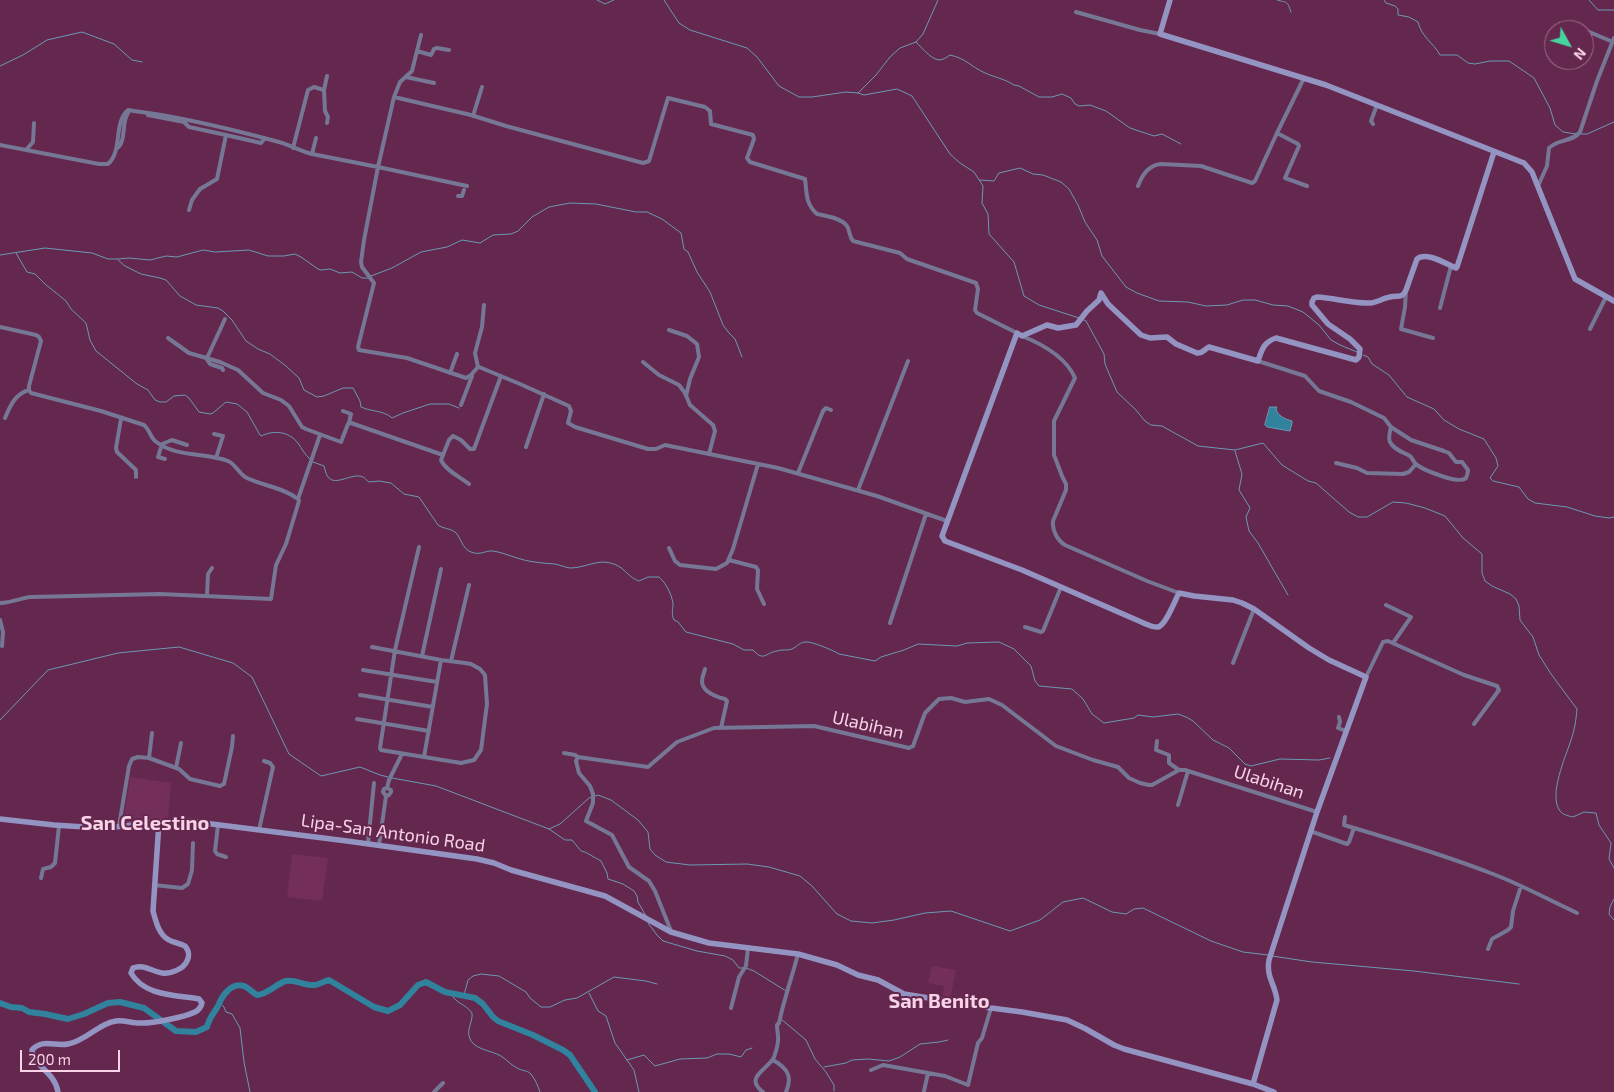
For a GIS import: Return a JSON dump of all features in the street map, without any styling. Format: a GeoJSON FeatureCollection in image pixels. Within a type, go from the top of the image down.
{"type":"FeatureCollection","features":[{"type":"Feature","properties":{"kind":"street"},"geometry":{"type":"LineString","coordinates":[[1160,34],[1170,0]]}},
{"type":"Feature","properties":{"kind":"street"},"geometry":{"type":"LineString","coordinates":[[1076,12],[1160,34],[1326,85],[1524,163],[1532,172],[1538,186],[1572,276],[1579,283],[1614,301]]}},
{"type":"Feature","properties":{"kind":"street"},"geometry":{"type":"LineString","coordinates":[[1538,186],[1547,166],[1549,148],[1555,143],[1577,137],[1580,132],[1613,40],[1594,34]]}},
{"type":"Feature","properties":{"kind":"street"},"geometry":{"type":"LineString","coordinates":[[421,35],[412,71],[400,82],[394,97],[378,166],[361,262],[362,267],[374,284],[358,347],[362,352],[407,358],[466,378],[478,367]]}},
{"type":"Feature","properties":{"kind":"street"},"geometry":{"type":"LineString","coordinates":[[417,51],[432,54],[434,49],[437,48],[450,50]]}},
{"type":"Feature","properties":{"kind":"street"},"geometry":{"type":"LineString","coordinates":[[327,76],[324,90],[325,111],[328,117],[327,123]]}},
{"type":"Feature","properties":{"kind":"street"},"geometry":{"type":"LineString","coordinates":[[406,77],[434,83]]}},
{"type":"Feature","properties":{"kind":"street"},"geometry":{"type":"LineString","coordinates":[[1138,186],[1141,178],[1155,164],[1201,166],[1252,183],[1256,181],[1304,78]]}},
{"type":"Feature","properties":{"kind":"street"},"geometry":{"type":"LineString","coordinates":[[293,148],[308,90],[314,87],[324,90]]}},
{"type":"Feature","properties":{"kind":"street"},"geometry":{"type":"LineString","coordinates":[[473,116],[482,88]]}},
{"type":"Feature","properties":{"kind":"street"},"geometry":{"type":"LineString","coordinates":[[394,97],[454,110],[506,126],[646,163],[649,162],[656,144],[668,98],[705,107],[710,111],[711,124],[753,135],[754,138],[747,158],[750,162],[805,179],[805,194],[814,211],[817,214],[840,220],[846,224],[850,238],[853,241],[900,253],[907,259],[976,283],[978,289],[975,310],[977,313],[1044,346],[1070,368],[1075,378],[1054,421],[1054,455],[1066,484],[1066,490],[1053,521],[1054,530],[1060,542],[1147,581],[1179,593],[1233,600],[1254,609],[1328,660],[1366,677]]}},
{"type":"Feature","properties":{"kind":"street"},"geometry":{"type":"LineString","coordinates":[[1373,124],[1377,105]]}},
{"type":"Feature","properties":{"kind":"street"},"geometry":{"type":"LineString","coordinates":[[0,145],[99,164],[108,164],[112,160],[116,149],[123,115],[128,110],[174,116],[282,142],[312,154],[378,166],[465,187],[462,196],[458,196]]}},
{"type":"Feature","properties":{"kind":"street"},"geometry":{"type":"LineString","coordinates":[[116,149],[120,146],[125,117],[129,112],[184,122],[189,127],[259,143],[264,138]]}},
{"type":"Feature","properties":{"kind":"street"},"geometry":{"type":"LineString","coordinates":[[26,150],[33,142],[34,123]]}},
{"type":"Feature","properties":{"kind":"street"},"geometry":{"type":"LineString","coordinates":[[1278,133],[1299,146],[1285,178],[1307,186]]}},
{"type":"Feature","properties":{"kind":"street"},"geometry":{"type":"LineString","coordinates":[[189,210],[192,200],[200,189],[217,179],[226,135]]}},
{"type":"Feature","properties":{"kind":"street"},"geometry":{"type":"LineString","coordinates":[[312,154],[316,138]]}},
{"type":"Feature","properties":{"kind":"street"},"geometry":{"type":"LineString","coordinates":[[1258,361],[1264,345],[1269,340],[1276,338],[1356,360],[1359,357],[1360,349],[1350,339],[1328,324],[1312,305],[1314,298],[1374,302],[1392,296],[1401,296],[1406,290],[1418,257],[1427,257],[1456,268],[1494,152]]}},
{"type":"Feature","properties":{"kind":"street"},"geometry":{"type":"LineString","coordinates":[[1440,308],[1451,266]]}},
{"type":"Feature","properties":{"kind":"street"},"geometry":{"type":"LineString","coordinates":[[1406,290],[1406,307],[1402,329],[1433,338]]}},
{"type":"Feature","properties":{"kind":"street"},"geometry":{"type":"LineString","coordinates":[[1019,334],[1047,325],[1058,328],[1076,325],[1099,300],[1101,293],[1108,304],[1144,336],[1150,338],[1167,337],[1176,344],[1200,354],[1209,346],[1305,376],[1319,391],[1351,402],[1384,418],[1391,427],[1411,440],[1449,453],[1456,462],[1462,462],[1468,470],[1466,477],[1458,480],[1442,476],[1416,464],[1411,457],[1400,452],[1390,442],[1391,427]]}},
{"type":"Feature","properties":{"kind":"street"},"geometry":{"type":"LineString","coordinates":[[1590,329],[1606,296]]}},
{"type":"Feature","properties":{"kind":"street"},"geometry":{"type":"LineString","coordinates":[[478,367],[475,353],[482,327],[484,305]]}},
{"type":"Feature","properties":{"kind":"street"},"geometry":{"type":"LineString","coordinates":[[206,358],[225,319]]}},
{"type":"Feature","properties":{"kind":"street"},"geometry":{"type":"LineString","coordinates":[[0,327],[36,335],[41,341],[29,390]]}},
{"type":"Feature","properties":{"kind":"street"},"geometry":{"type":"LineString","coordinates":[[669,330],[687,336],[697,344],[699,357],[690,379],[686,396]]}},
{"type":"Feature","properties":{"kind":"street"},"geometry":{"type":"LineString","coordinates":[[1019,334],[942,536],[946,540],[1022,570],[1155,627],[1160,626],[1164,622],[1179,593]]}},
{"type":"Feature","properties":{"kind":"street"},"geometry":{"type":"LineString","coordinates":[[168,338],[189,352],[238,370],[263,393],[285,402],[293,410],[302,427],[342,442],[351,414],[343,411]]}},
{"type":"Feature","properties":{"kind":"street"},"geometry":{"type":"LineString","coordinates":[[450,373],[457,354]]}},
{"type":"Feature","properties":{"kind":"street"},"geometry":{"type":"LineString","coordinates":[[206,358],[210,364],[223,370]]}},
{"type":"Feature","properties":{"kind":"street"},"geometry":{"type":"LineString","coordinates":[[858,490],[908,361]]}},
{"type":"Feature","properties":{"kind":"street"},"geometry":{"type":"LineString","coordinates":[[643,362],[659,375],[680,385],[690,405],[716,428],[709,454]]}},
{"type":"Feature","properties":{"kind":"street"},"geometry":{"type":"LineString","coordinates":[[478,367],[544,394],[571,408],[568,423],[575,427],[648,449],[656,450],[666,446],[798,473],[858,490],[947,521]]}},
{"type":"Feature","properties":{"kind":"street"},"geometry":{"type":"LineString","coordinates":[[461,405],[472,373]]}},
{"type":"Feature","properties":{"kind":"street"},"geometry":{"type":"LineString","coordinates":[[469,484],[441,462],[443,455],[452,436],[461,440],[470,449],[474,449],[501,376]]}},
{"type":"Feature","properties":{"kind":"street"},"geometry":{"type":"LineString","coordinates":[[5,418],[14,400],[20,394],[29,390]]}},
{"type":"Feature","properties":{"kind":"street"},"geometry":{"type":"LineString","coordinates":[[29,390],[35,395],[101,411],[144,425],[155,441],[186,454],[216,458],[230,463],[246,477],[298,499]]}},
{"type":"Feature","properties":{"kind":"street"},"geometry":{"type":"LineString","coordinates":[[526,447],[544,394]]}},
{"type":"Feature","properties":{"kind":"street"},"geometry":{"type":"LineString","coordinates":[[798,473],[823,411],[826,408],[831,410]]}},
{"type":"Feature","properties":{"kind":"street"},"geometry":{"type":"LineString","coordinates":[[121,419],[116,448],[136,470],[136,477]]}},
{"type":"Feature","properties":{"kind":"street"},"geometry":{"type":"LineString","coordinates":[[349,423],[394,436],[443,455]]}},
{"type":"Feature","properties":{"kind":"street"},"geometry":{"type":"LineString","coordinates":[[214,434],[223,436],[216,458]]}},
{"type":"Feature","properties":{"kind":"street"},"geometry":{"type":"LineString","coordinates":[[0,603],[31,597],[160,594],[207,595],[238,599],[271,600],[276,566],[286,544],[298,499],[320,435]]}},
{"type":"Feature","properties":{"kind":"street"},"geometry":{"type":"LineString","coordinates":[[162,444],[172,440],[187,445]]}},
{"type":"Feature","properties":{"kind":"street"},"geometry":{"type":"LineString","coordinates":[[162,444],[158,457],[165,459]]}},
{"type":"Feature","properties":{"kind":"street"},"geometry":{"type":"LineString","coordinates":[[1336,463],[1357,468],[1367,473],[1403,474],[1409,472],[1416,464]]}},
{"type":"Feature","properties":{"kind":"street"},"geometry":{"type":"LineString","coordinates":[[669,548],[675,561],[680,565],[716,569],[724,566],[729,560],[758,464]]}},
{"type":"Feature","properties":{"kind":"street"},"geometry":{"type":"LineString","coordinates":[[890,623],[926,514]]}},
{"type":"Feature","properties":{"kind":"street"},"geometry":{"type":"LineString","coordinates":[[372,647],[395,650],[441,660],[471,664],[480,669],[485,675],[487,704],[481,750],[474,760],[461,763],[381,750],[395,650],[419,548]]}},
{"type":"Feature","properties":{"kind":"street"},"geometry":{"type":"LineString","coordinates":[[729,560],[756,567],[758,570],[757,589],[764,604]]}},
{"type":"Feature","properties":{"kind":"street"},"geometry":{"type":"LineString","coordinates":[[207,595],[208,574],[212,568]]}},
{"type":"Feature","properties":{"kind":"street"},"geometry":{"type":"LineString","coordinates":[[422,656],[441,569]]}},
{"type":"Feature","properties":{"kind":"street"},"geometry":{"type":"LineString","coordinates":[[451,661],[469,586]]}},
{"type":"Feature","properties":{"kind":"street"},"geometry":{"type":"LineString","coordinates":[[1025,627],[1043,631],[1061,587]]}},
{"type":"Feature","properties":{"kind":"street"},"geometry":{"type":"LineString","coordinates":[[1386,605],[1411,617],[1394,643]]}},
{"type":"Feature","properties":{"kind":"street"},"geometry":{"type":"LineString","coordinates":[[1233,663],[1254,609]]}},
{"type":"Feature","properties":{"kind":"street"},"geometry":{"type":"LineString","coordinates":[[0,620],[3,632],[2,646]]}},
{"type":"Feature","properties":{"kind":"street"},"geometry":{"type":"LineString","coordinates":[[1254,1092],[1277,1000],[1268,974],[1269,960],[1310,831],[1366,677],[1383,642],[1394,643],[1464,675],[1497,686],[1499,690],[1474,724]]}},
{"type":"Feature","properties":{"kind":"street"},"geometry":{"type":"LineString","coordinates":[[424,757],[441,660]]}},
{"type":"Feature","properties":{"kind":"street"},"geometry":{"type":"LineString","coordinates":[[705,669],[702,680],[703,686],[714,696],[727,701],[721,728]]}},
{"type":"Feature","properties":{"kind":"street"},"geometry":{"type":"LineString","coordinates":[[363,670],[437,682]]}},
{"type":"Feature","properties":{"kind":"street"},"geometry":{"type":"LineString","coordinates":[[360,695],[433,707]]}},
{"type":"Feature","properties":{"kind":"street","name":"Ulabihan"},"geometry":{"type":"LineString","coordinates":[[564,753],[575,755],[578,758],[647,767],[677,742],[714,728],[814,726],[909,748],[913,746],[925,714],[939,699],[951,698],[965,702],[989,699],[1002,704],[1056,746],[1118,767],[1129,778],[1140,784],[1149,786],[1179,770],[1188,770],[1317,812]]}},
{"type":"Feature","properties":{"kind":"street"},"geometry":{"type":"LineString","coordinates":[[1338,728],[1339,718]]}},
{"type":"Feature","properties":{"kind":"street"},"geometry":{"type":"LineString","coordinates":[[357,719],[428,732]]}},
{"type":"Feature","properties":{"kind":"street"},"geometry":{"type":"LineString","coordinates":[[1331,725],[1346,731]]}},
{"type":"Feature","properties":{"kind":"street"},"geometry":{"type":"LineString","coordinates":[[149,758],[152,733]]}},
{"type":"Feature","properties":{"kind":"street"},"geometry":{"type":"LineString","coordinates":[[119,826],[130,762],[134,758],[149,758],[176,768],[190,779],[222,785],[233,736]]}},
{"type":"Feature","properties":{"kind":"street"},"geometry":{"type":"LineString","coordinates":[[1157,741],[1156,750],[1169,756],[1169,763],[1179,770]]}},
{"type":"Feature","properties":{"kind":"street"},"geometry":{"type":"LineString","coordinates":[[176,768],[181,743]]}},
{"type":"Feature","properties":{"kind":"street"},"geometry":{"type":"LineString","coordinates":[[379,845],[386,796],[389,796],[391,792],[388,788],[389,780],[402,754]]}},
{"type":"Feature","properties":{"kind":"street"},"geometry":{"type":"LineString","coordinates":[[578,758],[576,761],[579,773],[594,794],[593,803],[586,821],[612,834],[628,867],[648,881],[655,891],[671,932]]}},
{"type":"Feature","properties":{"kind":"street"},"geometry":{"type":"LineString","coordinates":[[259,830],[273,767],[264,761]]}},
{"type":"Feature","properties":{"kind":"street"},"geometry":{"type":"LineString","coordinates":[[1178,805],[1188,770]]}},
{"type":"Feature","properties":{"kind":"street"},"geometry":{"type":"LineString","coordinates":[[368,843],[374,783]]}},
{"type":"Feature","properties":{"kind":"street"},"geometry":{"type":"LineString","coordinates":[[1345,817],[1344,825],[1450,858],[1521,886],[1577,913]]}},
{"type":"Feature","properties":{"kind":"street","name":"Lipa-San Antonio Road"},"geometry":{"type":"LineString","coordinates":[[0,819],[59,826],[119,826],[185,821],[368,843],[477,859],[605,896],[671,932],[709,942],[798,954],[837,965],[858,975],[878,980],[904,994],[1067,1020],[1124,1050],[1255,1085],[1274,1092]]}},
{"type":"Feature","properties":{"kind":"street"},"geometry":{"type":"LineString","coordinates":[[58,1092],[57,1084],[53,1078],[33,1057],[34,1047],[44,1043],[62,1045],[76,1042],[116,1021],[147,1023],[196,1012],[201,1007],[202,1003],[199,999],[154,991],[144,986],[131,973],[133,968],[142,967],[156,973],[167,974],[182,968],[189,958],[188,948],[167,940],[160,932],[153,912],[159,845],[159,822]]}},
{"type":"Feature","properties":{"kind":"street"},"geometry":{"type":"LineString","coordinates":[[218,825],[215,851],[217,854],[226,857]]}},
{"type":"Feature","properties":{"kind":"street"},"geometry":{"type":"LineString","coordinates":[[41,878],[43,869],[51,867],[55,863],[59,826]]}},
{"type":"Feature","properties":{"kind":"street"},"geometry":{"type":"LineString","coordinates":[[1310,831],[1347,844],[1354,828]]}},
{"type":"Feature","properties":{"kind":"street"},"geometry":{"type":"LineString","coordinates":[[154,885],[182,888],[188,884],[192,870],[193,843]]}},
{"type":"Feature","properties":{"kind":"street"},"geometry":{"type":"LineString","coordinates":[[1488,949],[1492,938],[1511,927],[1513,911],[1521,886]]}},
{"type":"Feature","properties":{"kind":"street"},"geometry":{"type":"LineString","coordinates":[[731,1008],[739,977],[746,966],[748,948]]}},
{"type":"Feature","properties":{"kind":"street"},"geometry":{"type":"LineString","coordinates":[[763,1092],[757,1088],[757,1077],[761,1070],[773,1060],[779,1038],[776,1025],[779,1023],[798,954]]}},
{"type":"Feature","properties":{"kind":"street"},"geometry":{"type":"LineString","coordinates":[[871,1070],[883,1065],[945,1076],[968,1084],[978,1043],[982,1038],[991,1008]]}},
{"type":"Feature","properties":{"kind":"street"},"geometry":{"type":"LineString","coordinates":[[773,1060],[783,1065],[788,1073],[790,1084],[786,1092]]}},
{"type":"Feature","properties":{"kind":"street"},"geometry":{"type":"LineString","coordinates":[[924,1091],[928,1073]]}},
{"type":"Feature","properties":{"kind":"street"},"geometry":{"type":"LineString","coordinates":[[434,1092],[443,1083]]}},
{"type":"Feature","properties":{"kind":"shaded area"},"geometry":{"type":"Polygon","coordinates":[[[130,777],[171,783],[168,820],[123,824],[130,777]]]}},
{"type":"Feature","properties":{"kind":"shaded area"},"geometry":{"type":"Polygon","coordinates":[[[292,854],[328,858],[322,901],[287,897],[292,854]]]}},
{"type":"Feature","properties":{"kind":"shaded area"},"geometry":{"type":"Polygon","coordinates":[[[932,966],[956,970],[950,1001],[942,999],[944,986],[928,983],[932,966]]]}},
{"type":"Feature","properties":{"kind":"water"},"geometry":{"type":"Polygon","coordinates":[[[1270,407],[1277,407],[1276,409],[1280,415],[1292,421],[1290,431],[1265,425],[1270,407]]]}},
{"type":"Feature","properties":{"kind":"waterway"},"geometry":{"type":"LineString","coordinates":[[597,0],[605,4],[614,0]]}},
{"type":"Feature","properties":{"kind":"waterway"},"geometry":{"type":"LineString","coordinates":[[664,0],[679,23],[690,30],[747,48],[757,57],[779,86],[799,97],[846,92],[864,95],[897,89],[912,96],[950,154],[974,172],[983,186],[982,203],[988,214],[989,234],[1014,262],[1024,296],[1039,305],[1079,318]]}},
{"type":"Feature","properties":{"kind":"waterway"},"geometry":{"type":"LineString","coordinates":[[858,93],[890,57],[900,48],[916,42],[923,34],[938,0]]}},
{"type":"Feature","properties":{"kind":"waterway"},"geometry":{"type":"LineString","coordinates":[[1277,0],[1289,5],[1291,12]]}},
{"type":"Feature","properties":{"kind":"waterway"},"geometry":{"type":"LineString","coordinates":[[1384,0],[1398,9],[1398,15],[1409,17],[1418,22],[1422,32],[1440,55],[1457,55],[1468,63],[1475,64],[1490,61],[1509,61],[1534,78],[1550,108],[1555,125],[1563,132],[1576,134]]}},
{"type":"Feature","properties":{"kind":"waterway"},"geometry":{"type":"LineString","coordinates":[[1589,0],[1598,10],[1614,10]]}},
{"type":"Feature","properties":{"kind":"waterway"},"geometry":{"type":"LineString","coordinates":[[0,66],[23,55],[47,40],[82,32],[114,44],[132,60],[142,62]]}},
{"type":"Feature","properties":{"kind":"waterway"},"geometry":{"type":"LineString","coordinates":[[916,42],[933,58],[942,60],[950,55],[956,57],[985,73],[1019,86],[1039,97],[1052,97],[1062,94],[1071,98],[1079,106],[1090,105],[1106,111],[1130,128],[1154,136],[1162,134],[1181,144]]}},
{"type":"Feature","properties":{"kind":"waterway"},"geometry":{"type":"LineString","coordinates":[[1580,134],[1587,134],[1614,122]]}},
{"type":"Feature","properties":{"kind":"waterway"},"geometry":{"type":"LineString","coordinates":[[980,180],[994,181],[999,173],[1020,168],[1061,182],[1069,189],[1078,205],[1085,222],[1097,240],[1102,256],[1126,287],[1137,293],[1159,301],[1188,302],[1206,306],[1227,305],[1243,300],[1255,300],[1273,305],[1288,306],[1303,312],[1319,325],[1331,340],[1357,352]]}},
{"type":"Feature","properties":{"kind":"waterway"},"geometry":{"type":"LineString","coordinates":[[371,276],[392,268],[421,252],[447,247],[462,240],[480,243],[493,235],[511,234],[518,231],[532,217],[549,207],[570,203],[596,204],[636,212],[647,212],[662,219],[681,233],[684,249],[688,252],[697,272],[710,292],[723,325],[735,339],[742,357]]}},
{"type":"Feature","properties":{"kind":"waterway"},"geometry":{"type":"LineString","coordinates":[[0,255],[45,248],[92,253],[108,259],[150,260],[166,256],[177,257],[203,250],[215,252],[249,250],[268,256],[295,254],[321,270],[330,269],[340,273],[352,272],[362,278],[368,278]]}},
{"type":"Feature","properties":{"kind":"waterway"},"geometry":{"type":"LineString","coordinates":[[16,253],[27,272],[35,274],[66,301],[71,309],[86,323],[90,340],[96,351],[137,384],[148,390],[155,400],[166,402],[174,396],[185,395],[199,412],[210,414],[226,402],[237,404],[247,412],[261,436],[276,432],[290,436],[310,459]]}},
{"type":"Feature","properties":{"kind":"waterway"},"geometry":{"type":"LineString","coordinates":[[118,260],[141,274],[166,280],[180,296],[196,305],[218,308],[223,311],[232,320],[246,341],[270,354],[286,366],[299,378],[304,390],[317,397],[343,388],[353,388],[361,407],[392,418],[430,404],[449,404],[459,408]]}},
{"type":"Feature","properties":{"kind":"waterway"},"geometry":{"type":"LineString","coordinates":[[1082,319],[1086,321],[1104,354],[1105,364],[1117,392],[1151,425],[1162,426],[1198,446],[1235,450],[1263,443],[1282,465],[1308,481],[1316,483],[1349,512],[1358,517],[1367,517],[1393,502],[1425,508],[1445,516],[1463,538],[1482,554],[1482,573],[1485,581],[1516,599],[1519,606],[1520,620],[1533,637],[1539,655],[1577,709],[1573,732],[1559,776],[1556,795],[1557,804],[1561,812],[1573,817],[1584,812],[1596,813],[1599,825],[1611,843],[1609,859],[1614,868]]}},
{"type":"Feature","properties":{"kind":"waterway"},"geometry":{"type":"LineString","coordinates":[[1363,355],[1368,357],[1372,364],[1389,375],[1407,397],[1434,409],[1444,420],[1459,429],[1484,439],[1496,458],[1498,466],[1490,478],[1493,481],[1519,487],[1528,499],[1535,503],[1567,507],[1595,516],[1614,517]]}},
{"type":"Feature","properties":{"kind":"waterway"},"geometry":{"type":"LineString","coordinates":[[1235,451],[1242,474],[1239,490],[1250,508],[1246,517],[1249,531],[1288,595]]}},
{"type":"Feature","properties":{"kind":"waterway"},"geometry":{"type":"LineString","coordinates":[[313,462],[324,466],[327,476],[331,480],[335,481],[359,476],[369,482],[391,483],[404,494],[419,497],[438,525],[455,532],[471,552],[493,551],[524,560],[570,568],[608,562],[618,566],[632,578],[639,581],[648,577],[659,577],[666,585],[671,596],[674,620],[686,632],[733,644],[744,650],[753,650],[760,656],[765,656],[779,650],[790,650],[802,643],[809,642],[839,654],[875,661],[881,657],[918,644],[957,646],[967,643],[999,642],[1014,649],[1031,666],[1035,681],[1039,686],[1072,689],[1083,699],[1092,714],[1104,723],[1134,718],[1138,715],[1153,717],[1178,714],[1193,721],[1213,740],[1229,748],[1245,764],[1251,766],[1280,759],[1319,760],[1330,758]]}},
{"type":"Feature","properties":{"kind":"waterway"},"geometry":{"type":"LineString","coordinates":[[0,720],[48,670],[118,653],[179,647],[233,663],[252,677],[289,754],[321,776],[360,767],[388,777]]}},
{"type":"Feature","properties":{"kind":"waterway"},"geometry":{"type":"LineString","coordinates":[[392,778],[436,786],[549,829],[565,840],[572,840],[581,851],[601,861],[608,879],[623,884],[634,891],[646,916]]}},
{"type":"Feature","properties":{"kind":"waterway"},"geometry":{"type":"LineString","coordinates":[[549,829],[560,824],[589,798],[598,795],[611,800],[638,820],[648,832],[650,849],[655,855],[666,862],[690,865],[747,864],[769,867],[800,876],[812,886],[837,914],[851,921],[872,923],[925,913],[951,911],[1010,931],[1040,920],[1063,902],[1083,898],[1112,912],[1126,914],[1134,909],[1143,908],[1211,941],[1243,952],[1268,955]]}},
{"type":"Feature","properties":{"kind":"waterway"},"geometry":{"type":"LineString","coordinates":[[1614,899],[1609,914],[1614,920]]}},
{"type":"Feature","properties":{"kind":"waterway"},"geometry":{"type":"LineString","coordinates":[[648,923],[663,941],[697,951],[725,956],[733,960],[739,968],[743,968]]}},
{"type":"Feature","properties":{"kind":"waterway"},"geometry":{"type":"LineString","coordinates":[[1272,956],[1519,984]]}},
{"type":"Feature","properties":{"kind":"waterway"},"geometry":{"type":"LineString","coordinates":[[746,968],[786,991]]}},
{"type":"Feature","properties":{"kind":"waterway"},"geometry":{"type":"LineString","coordinates":[[464,995],[468,980],[473,976],[481,974],[499,976],[526,992],[541,1007],[550,1007],[565,1000],[577,998],[614,977],[657,984]]}},
{"type":"Feature","properties":{"kind":"waterway"},"geometry":{"type":"LineString","coordinates":[[0,1003],[22,1008],[29,1012],[68,1019],[108,1003],[120,1002],[144,1008],[176,1031],[196,1032],[207,1027],[210,1018],[225,994],[231,988],[239,985],[248,988],[257,995],[265,993],[286,981],[314,985],[329,980],[374,1007],[388,1011],[400,1005],[418,985],[426,982],[445,992],[475,998],[498,1021],[563,1050],[570,1055],[595,1092]]}},
{"type":"Feature","properties":{"kind":"waterway"},"geometry":{"type":"LineString","coordinates":[[451,993],[455,999],[472,1013],[469,1028],[471,1041],[478,1047],[501,1056],[515,1067],[531,1074],[540,1092]]}},
{"type":"Feature","properties":{"kind":"waterway"},"geometry":{"type":"LineString","coordinates":[[589,993],[598,1011],[606,1016],[615,1043],[634,1070],[639,1092]]}},
{"type":"Feature","properties":{"kind":"waterway"},"geometry":{"type":"LineString","coordinates":[[219,1002],[226,1012],[232,1014],[240,1028],[250,1092]]}},
{"type":"Feature","properties":{"kind":"waterway"},"geometry":{"type":"LineString","coordinates":[[781,1019],[806,1040],[815,1059],[834,1085],[834,1091]]}},
{"type":"Feature","properties":{"kind":"waterway"},"geometry":{"type":"LineString","coordinates":[[824,1067],[852,1060],[889,1061],[900,1057],[920,1044],[948,1040]]}},
{"type":"Feature","properties":{"kind":"waterway"},"geometry":{"type":"LineString","coordinates":[[627,1060],[644,1055],[655,1066],[680,1059],[707,1058],[717,1054],[741,1057],[746,1050],[752,1048]]}},
{"type":"Feature","properties":{"kind":"district","name":"San Celestino"},"geometry":{"type":"Point","coordinates":[145,823]}},
{"type":"Feature","properties":{"kind":"district","name":"San Benito"},"geometry":{"type":"Point","coordinates":[939,1001]}}]}
